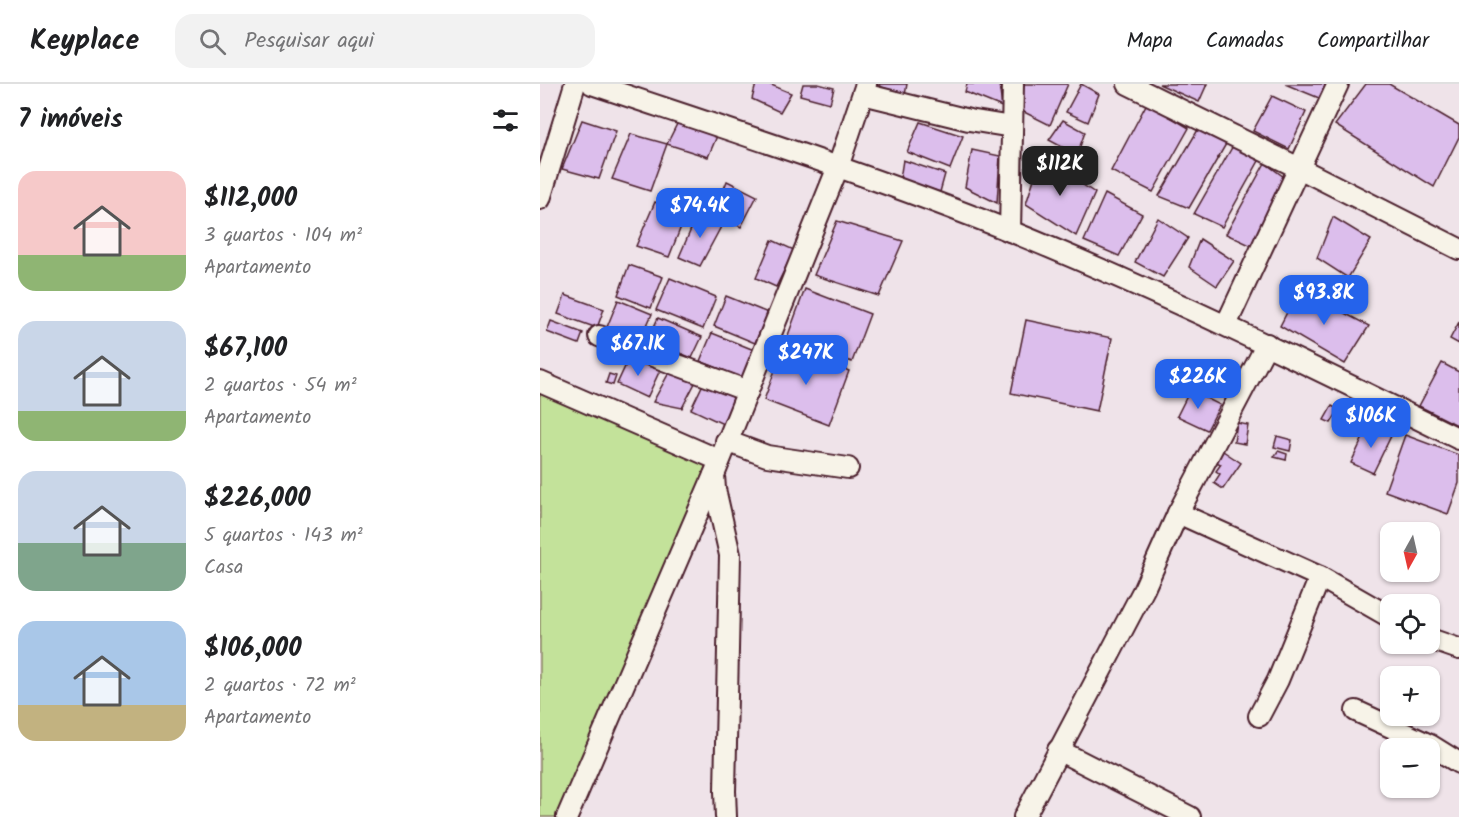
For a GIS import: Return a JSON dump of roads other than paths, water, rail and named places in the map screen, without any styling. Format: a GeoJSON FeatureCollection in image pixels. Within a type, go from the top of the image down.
{"type":"FeatureCollection","features":[{"type":"Feature","properties":{"kind":"street"},"geometry":{"type":"LineString","coordinates":[[540,200],[575,84]]}},
{"type":"Feature","properties":{"kind":"street"},"geometry":{"type":"LineString","coordinates":[[592,84],[838,167],[1010,231],[1267,344],[1459,440]]}},
{"type":"Feature","properties":{"kind":"street"},"geometry":{"type":"LineString","coordinates":[[1010,231],[1013,84]]}},
{"type":"Feature","properties":{"kind":"street"},"geometry":{"type":"LineString","coordinates":[[1128,84],[1459,249]]}},
{"type":"Feature","properties":{"kind":"street"},"geometry":{"type":"LineString","coordinates":[[1226,325],[1338,84]]}},
{"type":"Feature","properties":{"kind":"street"},"geometry":{"type":"LineString","coordinates":[[567,817],[748,391],[838,167],[864,89],[969,120],[1012,127]]}},
{"type":"Feature","properties":{"kind":"street"},"geometry":{"type":"LineString","coordinates":[[598,336],[748,391]]}},
{"type":"Feature","properties":{"kind":"street"},"geometry":{"type":"LineString","coordinates":[[1024,817],[1144,589],[1178,513],[1267,344]]}},
{"type":"Feature","properties":{"kind":"street"},"geometry":{"type":"LineString","coordinates":[[540,382],[720,458],[767,456],[848,468]]}},
{"type":"Feature","properties":{"kind":"street"},"geometry":{"type":"LineString","coordinates":[[720,458],[715,489],[730,555],[724,791],[726,817]]}},
{"type":"Feature","properties":{"kind":"street"},"geometry":{"type":"LineString","coordinates":[[1178,513],[1320,577],[1380,611]]}},
{"type":"Feature","properties":{"kind":"street"},"geometry":{"type":"LineString","coordinates":[[1259,716],[1278,680],[1320,577]]}},
{"type":"Feature","properties":{"kind":"street"},"geometry":{"type":"LineString","coordinates":[[1440,642],[1459,649]]}},
{"type":"Feature","properties":{"kind":"street"},"geometry":{"type":"LineString","coordinates":[[1356,711],[1431,745],[1459,763]]}},
{"type":"Feature","properties":{"kind":"street"},"geometry":{"type":"LineString","coordinates":[[1058,750],[1190,817]]}}]}
